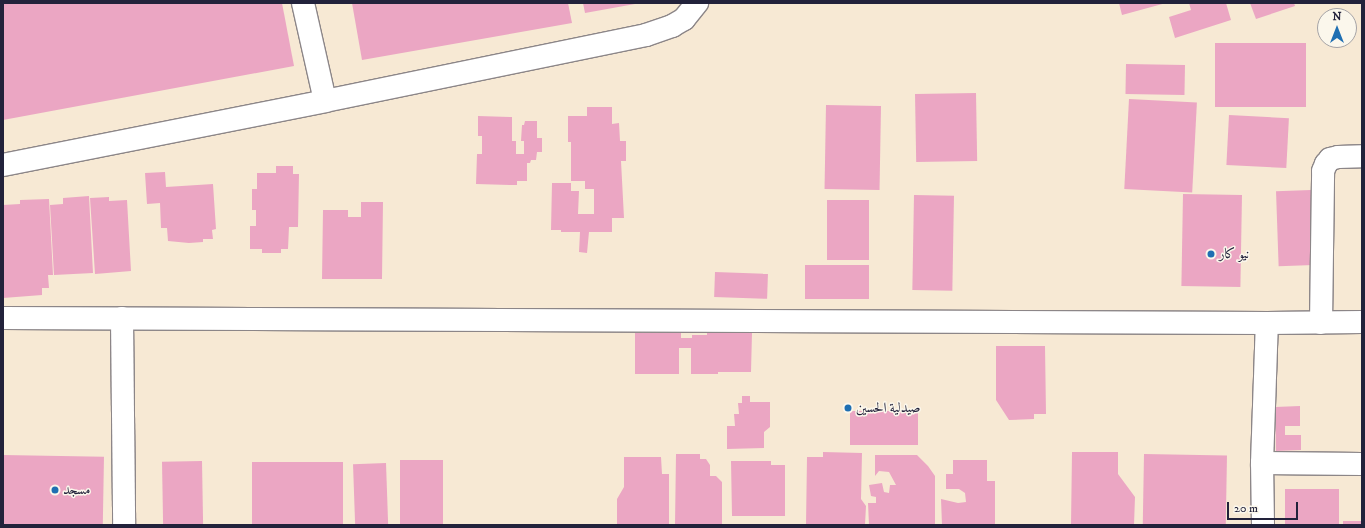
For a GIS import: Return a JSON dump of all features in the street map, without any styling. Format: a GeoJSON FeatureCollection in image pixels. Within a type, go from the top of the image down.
{"type":"FeatureCollection","features":[{"type":"Feature","properties":{"kind":"street"},"geometry":{"type":"LineString","coordinates":[[303,3],[325,101]]}},
{"type":"Feature","properties":{"kind":"street"},"geometry":{"type":"LineString","coordinates":[[3,165],[646,35],[672,26],[684,19],[697,3]]}},
{"type":"Feature","properties":{"kind":"street"},"geometry":{"type":"LineString","coordinates":[[1321,323],[1323,171],[1330,159],[1338,157],[1362,156]]}},
{"type":"Feature","properties":{"kind":"street"},"geometry":{"type":"LineString","coordinates":[[3,318],[1267,324],[1362,322]]}},
{"type":"Feature","properties":{"kind":"street"},"geometry":{"type":"LineString","coordinates":[[122,318],[124,525]]}},
{"type":"Feature","properties":{"kind":"street"},"geometry":{"type":"LineString","coordinates":[[1263,525],[1262,463],[1267,324]]}},
{"type":"Feature","properties":{"kind":"street"},"geometry":{"type":"LineString","coordinates":[[1262,463],[1362,464]]}},
{"type":"Feature","properties":{"kind":"building"},"geometry":{"type":"Polygon","coordinates":[[[3,3],[282,3],[294,66],[3,120],[3,3]]]}},
{"type":"Feature","properties":{"kind":"building"},"geometry":{"type":"Polygon","coordinates":[[[352,3],[568,3],[572,23],[362,60],[352,3]]]}},
{"type":"Feature","properties":{"kind":"building"},"geometry":{"type":"Polygon","coordinates":[[[583,3],[635,3],[635,4],[585,13],[583,3]]]}},
{"type":"Feature","properties":{"kind":"building"},"geometry":{"type":"Polygon","coordinates":[[[1119,3],[1166,3],[1122,15],[1119,3]]]}},
{"type":"Feature","properties":{"kind":"building"},"geometry":{"type":"Polygon","coordinates":[[[1189,3],[1226,3],[1231,20],[1175,38],[1169,17],[1191,10],[1189,3]]]}},
{"type":"Feature","properties":{"kind":"building"},"geometry":{"type":"Polygon","coordinates":[[[1250,3],[1294,3],[1295,6],[1256,19],[1250,3]]]}},
{"type":"Feature","properties":{"kind":"building"},"geometry":{"type":"Polygon","coordinates":[[[1215,43],[1306,43],[1306,107],[1215,107],[1215,43]]]}},
{"type":"Feature","properties":{"kind":"building"},"geometry":{"type":"Polygon","coordinates":[[[1126,64],[1185,65],[1184,95],[1125,94],[1126,64]]]}},
{"type":"Feature","properties":{"kind":"building"},"geometry":{"type":"Polygon","coordinates":[[[976,93],[977,161],[916,162],[915,94],[976,93]]]}},
{"type":"Feature","properties":{"kind":"building"},"geometry":{"type":"Polygon","coordinates":[[[1129,99],[1197,103],[1192,192],[1124,189],[1129,99]]]}},
{"type":"Feature","properties":{"kind":"building"},"geometry":{"type":"Polygon","coordinates":[[[826,105],[881,106],[880,190],[825,189],[826,105]]]}},
{"type":"Feature","properties":{"kind":"building"},"geometry":{"type":"Polygon","coordinates":[[[587,107],[612,107],[612,124],[619,123],[620,141],[626,141],[626,161],[621,161],[624,218],[612,218],[612,232],[589,232],[587,253],[579,252],[580,232],[561,232],[561,230],[551,230],[552,183],[571,183],[571,191],[579,191],[578,214],[594,214],[594,189],[585,189],[585,181],[571,181],[571,142],[568,142],[568,116],[587,116],[587,107]]]}},
{"type":"Feature","properties":{"kind":"building"},"geometry":{"type":"Polygon","coordinates":[[[1229,115],[1289,118],[1286,168],[1226,165],[1229,115]]]}},
{"type":"Feature","properties":{"kind":"building"},"geometry":{"type":"Polygon","coordinates":[[[478,116],[512,117],[512,141],[516,141],[516,154],[524,154],[524,141],[521,141],[522,125],[524,125],[525,121],[537,121],[537,138],[542,138],[542,152],[537,152],[536,160],[531,160],[530,163],[527,163],[527,181],[517,181],[517,185],[476,184],[477,154],[482,154],[482,136],[478,136],[478,116]]]}},
{"type":"Feature","properties":{"kind":"building"},"geometry":{"type":"Polygon","coordinates":[[[276,166],[293,166],[293,174],[299,174],[298,227],[289,227],[288,249],[281,249],[281,253],[262,253],[262,249],[250,249],[250,226],[256,226],[256,210],[252,210],[252,189],[257,189],[257,173],[276,173],[276,166]]]}},
{"type":"Feature","properties":{"kind":"building"},"geometry":{"type":"Polygon","coordinates":[[[165,172],[166,187],[213,184],[216,229],[212,230],[213,239],[203,239],[203,242],[189,243],[168,241],[167,228],[161,228],[160,203],[147,204],[145,173],[165,172]]]}},
{"type":"Feature","properties":{"kind":"building"},"geometry":{"type":"Polygon","coordinates":[[[1311,190],[1314,265],[1279,266],[1276,191],[1311,190]]]}},
{"type":"Feature","properties":{"kind":"building"},"geometry":{"type":"Polygon","coordinates":[[[1183,194],[1242,195],[1240,287],[1181,286],[1183,194]]]}},
{"type":"Feature","properties":{"kind":"building"},"geometry":{"type":"Polygon","coordinates":[[[914,195],[954,196],[952,291],[912,290],[914,195]]]}},
{"type":"Feature","properties":{"kind":"building"},"geometry":{"type":"Polygon","coordinates":[[[89,196],[93,273],[54,275],[50,205],[63,204],[63,198],[89,196]]]}},
{"type":"Feature","properties":{"kind":"building"},"geometry":{"type":"Polygon","coordinates":[[[109,197],[109,201],[127,200],[131,271],[95,274],[90,198],[109,197]]]}},
{"type":"Feature","properties":{"kind":"building"},"geometry":{"type":"Polygon","coordinates":[[[49,199],[53,275],[48,275],[49,288],[42,288],[42,295],[3,298],[3,205],[20,204],[20,200],[49,199]]]}},
{"type":"Feature","properties":{"kind":"building"},"geometry":{"type":"Polygon","coordinates":[[[827,200],[869,200],[869,260],[827,260],[827,200]]]}},
{"type":"Feature","properties":{"kind":"building"},"geometry":{"type":"Polygon","coordinates":[[[361,202],[383,202],[382,279],[322,279],[323,210],[348,210],[348,217],[361,217],[361,202]]]}},
{"type":"Feature","properties":{"kind":"building"},"geometry":{"type":"Polygon","coordinates":[[[805,265],[869,265],[869,299],[805,299],[805,265]]]}},
{"type":"Feature","properties":{"kind":"building"},"geometry":{"type":"Polygon","coordinates":[[[715,272],[768,274],[767,299],[714,297],[715,272]]]}},
{"type":"Feature","properties":{"kind":"building"},"geometry":{"type":"Polygon","coordinates":[[[635,333],[681,333],[681,338],[692,338],[692,335],[707,335],[707,333],[752,333],[751,372],[691,374],[691,348],[679,348],[679,374],[635,374],[635,333]]]}},
{"type":"Feature","properties":{"kind":"building"},"geometry":{"type":"Polygon","coordinates":[[[996,346],[1045,346],[1046,414],[1034,414],[1034,419],[1009,420],[996,400],[996,346]]]}},
{"type":"Feature","properties":{"kind":"building"},"geometry":{"type":"Polygon","coordinates":[[[742,396],[750,396],[750,402],[770,402],[770,427],[764,432],[764,448],[727,449],[727,426],[735,426],[734,414],[739,414],[738,403],[742,403],[742,396]]]}},
{"type":"Feature","properties":{"kind":"building"},"geometry":{"type":"Polygon","coordinates":[[[1300,406],[1300,426],[1285,426],[1285,435],[1301,435],[1301,450],[1276,451],[1275,407],[1300,406]]]}},
{"type":"Feature","properties":{"kind":"building"},"geometry":{"type":"Polygon","coordinates":[[[850,411],[918,411],[918,445],[850,445],[850,411]]]}},
{"type":"Feature","properties":{"kind":"building"},"geometry":{"type":"Polygon","coordinates":[[[823,452],[862,453],[861,499],[866,506],[865,525],[806,525],[807,457],[823,457],[823,452]]]}},
{"type":"Feature","properties":{"kind":"building"},"geometry":{"type":"Polygon","coordinates":[[[1072,452],[1118,452],[1118,474],[1135,497],[1134,525],[1071,525],[1072,452]]]}},
{"type":"Feature","properties":{"kind":"building"},"geometry":{"type":"Polygon","coordinates":[[[676,454],[700,454],[700,459],[706,459],[710,465],[710,476],[716,476],[722,482],[722,525],[675,525],[676,454]]]}},
{"type":"Feature","properties":{"kind":"building"},"geometry":{"type":"Polygon","coordinates":[[[1144,454],[1227,455],[1226,525],[1143,525],[1144,454]]]}},
{"type":"Feature","properties":{"kind":"building","name":"مسجد"},"geometry":{"type":"Polygon","coordinates":[[[3,455],[104,457],[103,525],[3,525],[3,455]]]}},
{"type":"Feature","properties":{"kind":"building"},"geometry":{"type":"Polygon","coordinates":[[[875,455],[917,455],[928,466],[935,476],[935,525],[869,525],[868,503],[876,503],[876,497],[871,496],[869,485],[882,483],[884,492],[889,493],[890,485],[896,485],[889,472],[879,471],[875,476],[875,455]]]}},
{"type":"Feature","properties":{"kind":"building"},"geometry":{"type":"Polygon","coordinates":[[[624,457],[661,457],[662,474],[669,474],[669,525],[617,525],[617,499],[624,487],[624,457]]]}},
{"type":"Feature","properties":{"kind":"building"},"geometry":{"type":"Polygon","coordinates":[[[400,460],[443,460],[443,525],[400,525],[400,460]]]}},
{"type":"Feature","properties":{"kind":"building"},"geometry":{"type":"Polygon","coordinates":[[[953,460],[987,460],[987,481],[995,481],[995,525],[942,525],[941,499],[958,503],[966,502],[965,493],[959,489],[946,489],[946,474],[953,474],[953,460]]]}},
{"type":"Feature","properties":{"kind":"building"},"geometry":{"type":"Polygon","coordinates":[[[202,461],[203,525],[163,525],[162,462],[202,461]]]}},
{"type":"Feature","properties":{"kind":"building"},"geometry":{"type":"Polygon","coordinates":[[[731,461],[771,461],[771,465],[785,465],[785,516],[732,516],[731,461]]]}},
{"type":"Feature","properties":{"kind":"building"},"geometry":{"type":"Polygon","coordinates":[[[252,462],[343,462],[343,525],[252,525],[252,462]]]}},
{"type":"Feature","properties":{"kind":"building"},"geometry":{"type":"Polygon","coordinates":[[[386,463],[388,525],[355,525],[353,464],[386,463]]]}},
{"type":"Feature","properties":{"kind":"building"},"geometry":{"type":"Polygon","coordinates":[[[1285,489],[1339,489],[1339,525],[1285,525],[1285,489]]]}},
{"type":"Feature","properties":{"kind":"building"},"geometry":{"type":"Polygon","coordinates":[[[1343,521],[1362,521],[1362,525],[1343,525],[1343,521]]]}},
{"type":"Feature","properties":{"kind":"place","name":"نيو كار"},"geometry":{"type":"Point","coordinates":[1211,254]}},
{"type":"Feature","properties":{"kind":"place","name":"صيدلية الحسين"},"geometry":{"type":"Point","coordinates":[848,408]}},
{"type":"Feature","properties":{"kind":"place","name":"مسجد"},"geometry":{"type":"Point","coordinates":[55,490]}}]}
